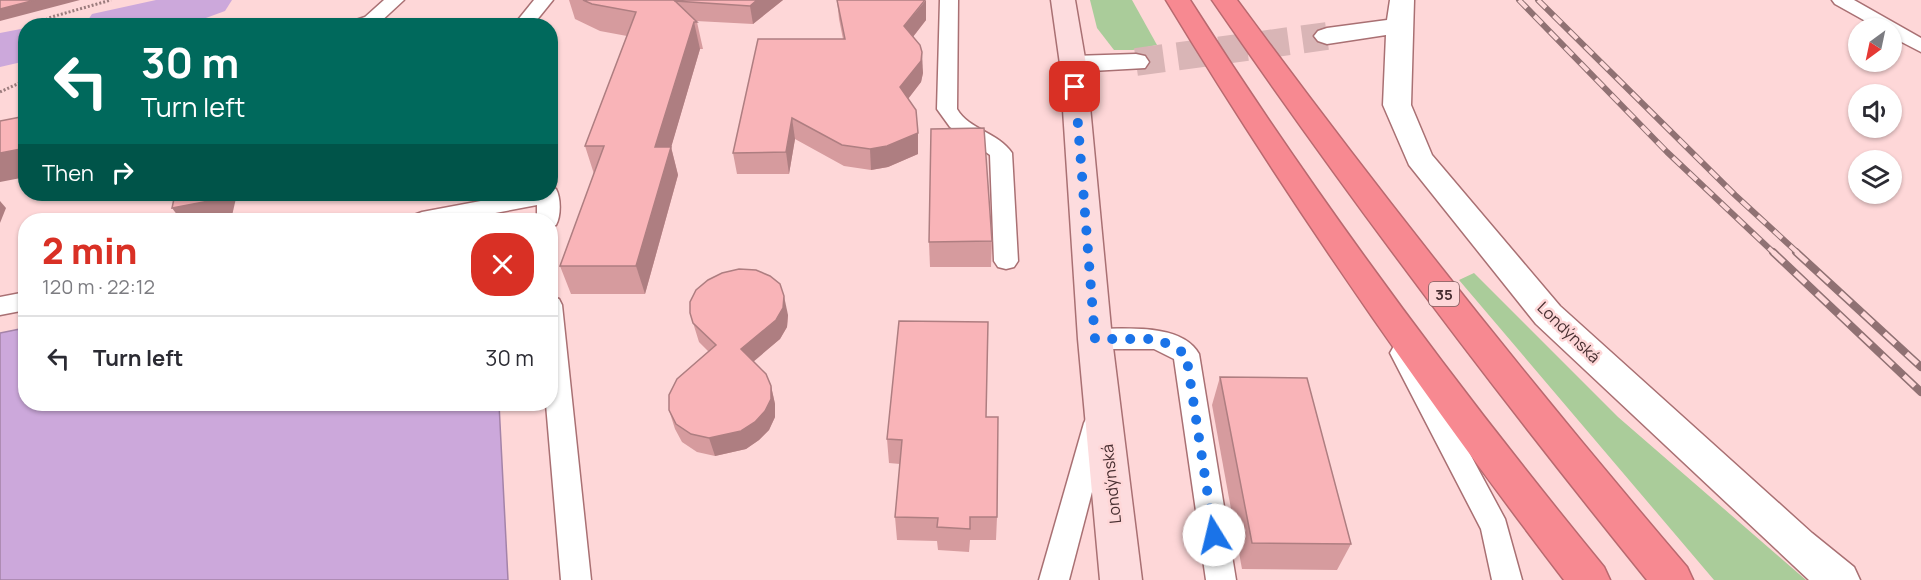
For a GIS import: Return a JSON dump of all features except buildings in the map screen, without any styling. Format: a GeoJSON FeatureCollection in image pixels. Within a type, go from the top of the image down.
{"type":"FeatureCollection","features":[{"type":"Feature","properties":{"kind":"highway"},"geometry":{"type":"LineString","coordinates":[[1178,0],[1372,295],[1486,451],[1589,580]]}},
{"type":"Feature","properties":{"kind":"highway","name":"35"},"geometry":{"type":"LineString","coordinates":[[1224,0],[1347,169],[1575,464],[1672,580]]}},
{"type":"Feature","properties":{"kind":"street","name":"Londýnská"},"geometry":{"type":"LineString","coordinates":[[1063,0],[1073,64],[1095,339],[1121,580]]}},
{"type":"Feature","properties":{"kind":"street","name":"Londýnská"},"geometry":{"type":"LineString","coordinates":[[1327,36],[1401,13],[1396,105],[1419,158],[1548,315],[1798,546],[1839,580]]}},
{"type":"Feature","properties":{"kind":"street"},"geometry":{"type":"LineString","coordinates":[[1073,64],[1136,62]]}},
{"type":"Feature","properties":{"kind":"lane"},"geometry":{"type":"LineString","coordinates":[[374,18],[395,0]]}},
{"type":"Feature","properties":{"kind":"lane"},"geometry":{"type":"LineString","coordinates":[[529,18],[544,0]]}},
{"type":"Feature","properties":{"kind":"lane"},"geometry":{"type":"LineString","coordinates":[[949,0],[947,109],[951,119],[994,145],[1001,153],[1006,261]]}},
{"type":"Feature","properties":{"kind":"lane"},"geometry":{"type":"LineString","coordinates":[[1841,0],[1872,18]]}},
{"type":"Feature","properties":{"kind":"lane"},"geometry":{"type":"LineString","coordinates":[[1902,35],[1921,46]]}},
{"type":"Feature","properties":{"kind":"lane"},"geometry":{"type":"LineString","coordinates":[[456,213],[514,201]]}},
{"type":"Feature","properties":{"kind":"lane"},"geometry":{"type":"LineString","coordinates":[[1372,295],[1495,528],[1507,580]]}},
{"type":"Feature","properties":{"kind":"lane"},"geometry":{"type":"LineString","coordinates":[[0,306],[18,303]]}},
{"type":"Feature","properties":{"kind":"lane"},"geometry":{"type":"LineString","coordinates":[[1095,339],[1158,339],[1186,354],[1221,580]]}},
{"type":"Feature","properties":{"kind":"lane"},"geometry":{"type":"LineString","coordinates":[[558,390],[576,580]]}},
{"type":"Feature","properties":{"kind":"lane"},"geometry":{"type":"LineString","coordinates":[[1054,580],[1102,405]]}},
{"type":"Feature","properties":{"kind":"path"},"geometry":{"type":"LineString","coordinates":[[52,18],[111,0]]}},
{"type":"Feature","properties":{"kind":"path"},"geometry":{"type":"LineString","coordinates":[[0,92],[18,84]]}},
{"type":"Feature","properties":{"kind":"green space"},"geometry":{"type":"Polygon","coordinates":[[[1090,0],[1132,0],[1157,45],[1133,50],[1114,50],[1097,28],[1090,0]]]}},
{"type":"Feature","properties":{"kind":"green space"},"geometry":{"type":"Polygon","coordinates":[[[1474,273],[1618,417],[1806,580],[1714,580],[1459,280],[1474,273]]]}},
{"type":"Feature","properties":{"kind":"shaded area"},"geometry":{"type":"Polygon","coordinates":[[[18,329],[18,411],[499,411],[508,580],[0,580],[0,333],[18,329]]]}},
{"type":"Feature","properties":{"kind":"waterway"},"geometry":{"type":"LineString","coordinates":[[147,18],[170,13],[206,0]]}},
{"type":"Feature","properties":{"kind":"waterway"},"geometry":{"type":"LineString","coordinates":[[0,50],[18,46]]}},
{"type":"Feature","properties":{"kind":"tunnel"},"geometry":{"type":"LineString","coordinates":[[1136,62],[1327,36]]}},
{"type":"Feature","properties":{"kind":"railway"},"geometry":{"type":"LineString","coordinates":[[1519,0],[1667,152],[1774,253]]}},
{"type":"Feature","properties":{"kind":"railway"},"geometry":{"type":"LineString","coordinates":[[1538,0],[1735,195],[1798,253]]}},
{"type":"Feature","properties":{"kind":"railway"},"geometry":{"type":"LineString","coordinates":[[1773,252],[1921,392]]}},
{"type":"Feature","properties":{"kind":"railway"},"geometry":{"type":"LineString","coordinates":[[1796,252],[1921,367]]}},
{"type":"Feature","properties":{"kind":"route"},"geometry":{"type":"LineString","coordinates":[[1075,87],[1095,339],[1158,339],[1186,354],[1214,535]]}}]}
